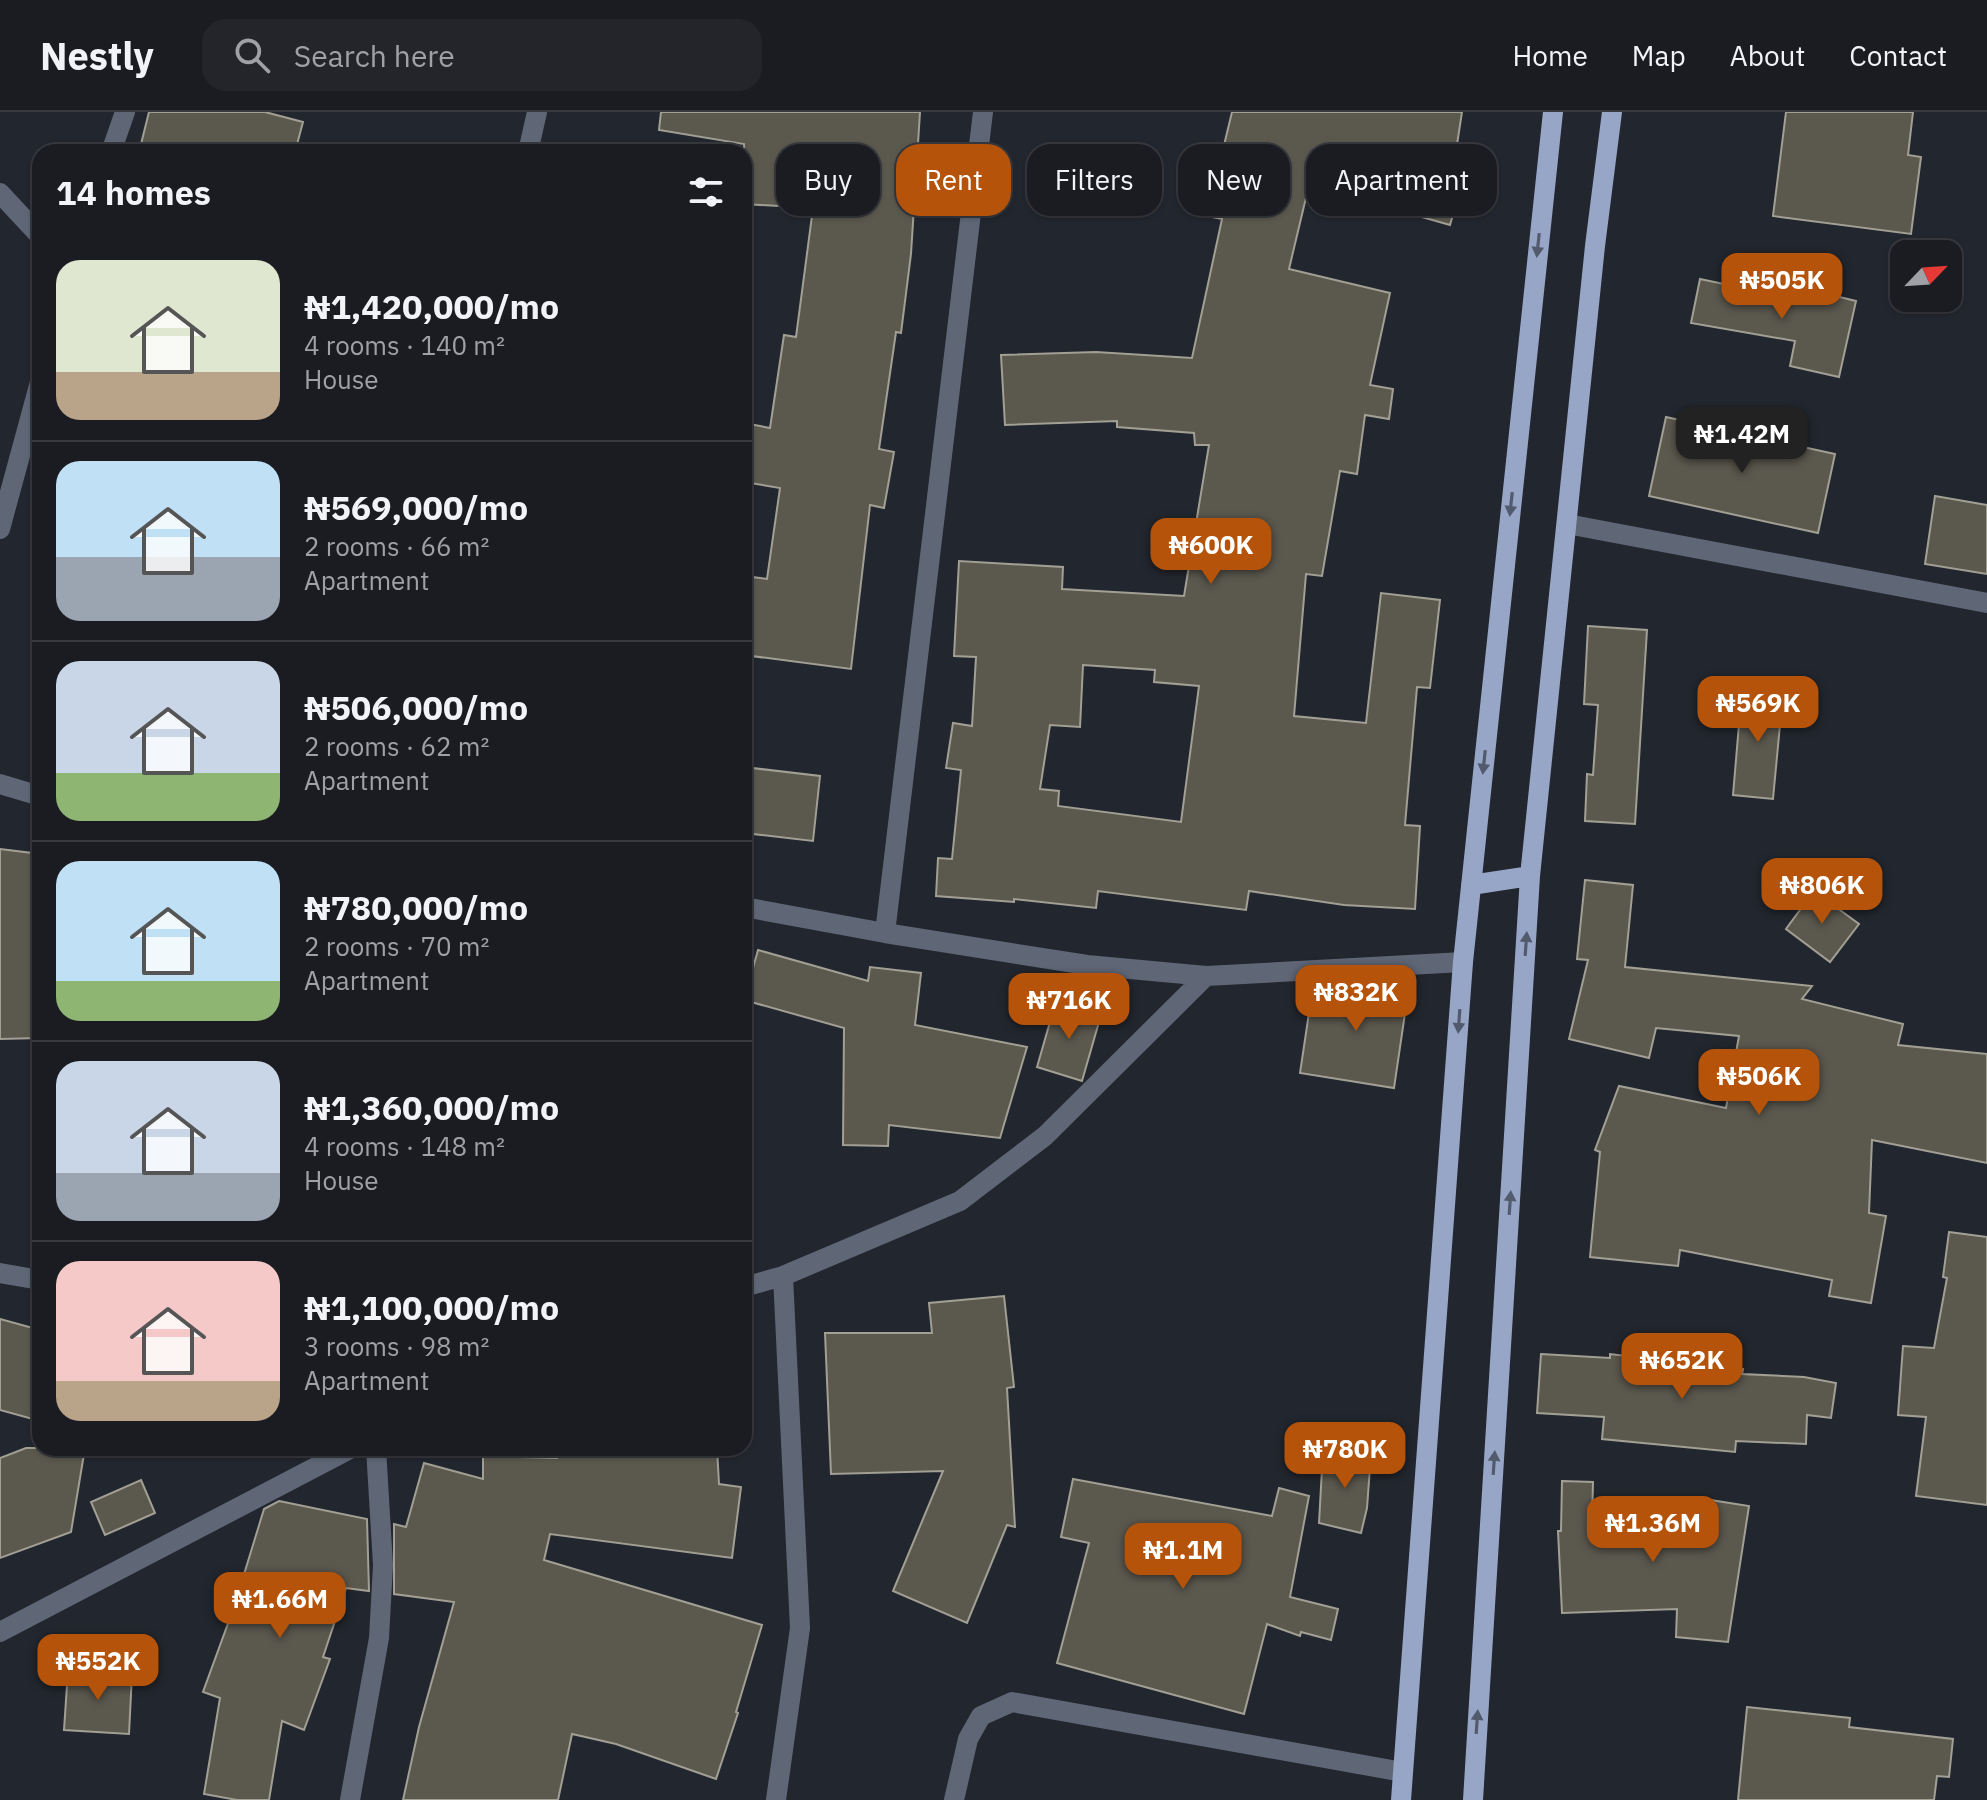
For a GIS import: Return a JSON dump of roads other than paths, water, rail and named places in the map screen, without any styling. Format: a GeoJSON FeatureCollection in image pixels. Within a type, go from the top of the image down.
{"type":"FeatureCollection","features":[{"type":"Feature","properties":{"kind":"main road"},"geometry":{"type":"LineString","coordinates":[[1401,1800],[1463,962],[1553,112]]}},
{"type":"Feature","properties":{"kind":"main road"},"geometry":{"type":"LineString","coordinates":[[1473,1800],[1530,876],[1595,246],[1612,112]]}},
{"type":"Feature","properties":{"kind":"main road"},"geometry":{"type":"LineString","coordinates":[[1471,885],[1530,876]]}},
{"type":"Feature","properties":{"kind":"street"},"geometry":{"type":"LineString","coordinates":[[114,144],[125,112]]}},
{"type":"Feature","properties":{"kind":"street"},"geometry":{"type":"LineString","coordinates":[[530,144],[537,112]]}},
{"type":"Feature","properties":{"kind":"street"},"geometry":{"type":"LineString","coordinates":[[885,933],[983,112]]}},
{"type":"Feature","properties":{"kind":"street"},"geometry":{"type":"LineString","coordinates":[[0,193],[32,227]]}},
{"type":"Feature","properties":{"kind":"street"},"geometry":{"type":"LineString","coordinates":[[0,529],[32,411]]}},
{"type":"Feature","properties":{"kind":"street"},"geometry":{"type":"LineString","coordinates":[[1567,524],[1987,603]]}},
{"type":"Feature","properties":{"kind":"street"},"geometry":{"type":"LineString","coordinates":[[0,784],[32,794]]}},
{"type":"Feature","properties":{"kind":"street"},"geometry":{"type":"LineString","coordinates":[[752,908],[1087,965],[1206,976],[1463,962]]}},
{"type":"Feature","properties":{"kind":"street"},"geometry":{"type":"LineString","coordinates":[[752,1285],[783,1276],[960,1201],[1045,1136],[1206,976]]}},
{"type":"Feature","properties":{"kind":"street"},"geometry":{"type":"LineString","coordinates":[[0,1273],[32,1279]]}},
{"type":"Feature","properties":{"kind":"street"},"geometry":{"type":"LineString","coordinates":[[776,1800],[800,1628],[783,1276]]}},
{"type":"Feature","properties":{"kind":"street"},"geometry":{"type":"LineString","coordinates":[[0,1632],[337,1456]]}},
{"type":"Feature","properties":{"kind":"street"},"geometry":{"type":"LineString","coordinates":[[350,1800],[379,1638],[383,1565],[376,1456]]}},
{"type":"Feature","properties":{"kind":"street"},"geometry":{"type":"LineString","coordinates":[[954,1800],[968,1739],[981,1716],[1012,1702],[1403,1772]]}}]}
